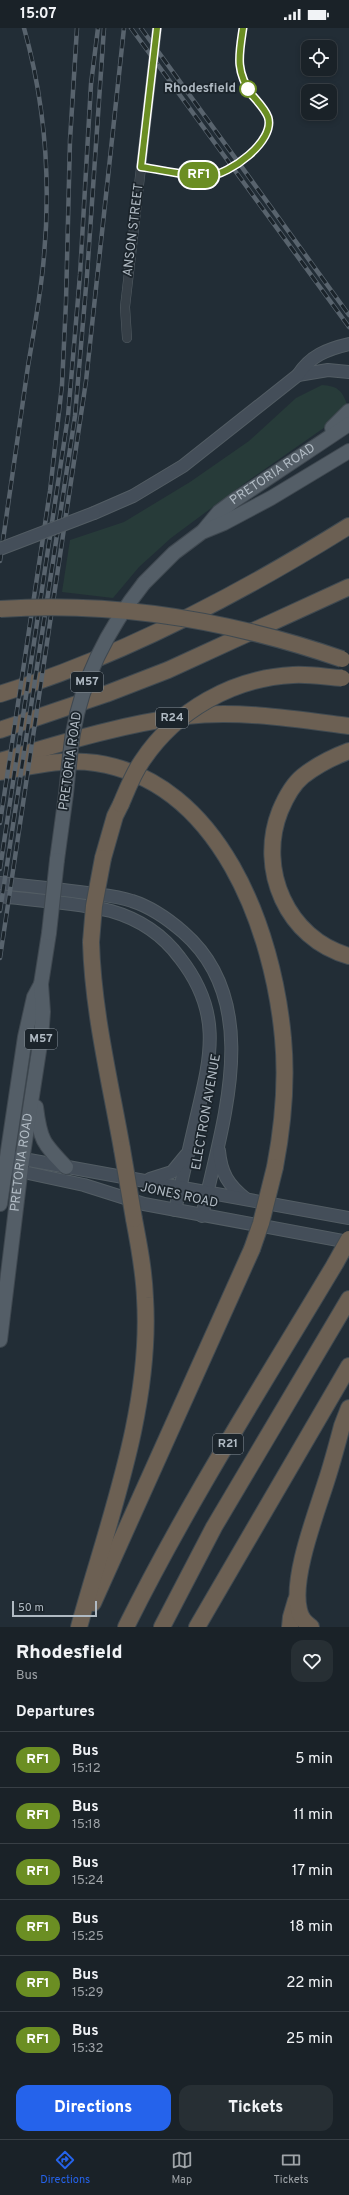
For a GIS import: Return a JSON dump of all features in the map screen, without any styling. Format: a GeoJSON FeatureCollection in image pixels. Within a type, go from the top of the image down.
{"type":"FeatureCollection","features":[{"type":"Feature","properties":{"kind":"highway"},"geometry":{"type":"LineString","coordinates":[[0,694],[77,666],[137,641],[216,602],[349,526]]}},
{"type":"Feature","properties":{"kind":"highway"},"geometry":{"type":"LineString","coordinates":[[0,730],[106,694],[168,670],[349,586]]}},
{"type":"Feature","properties":{"kind":"highway"},"geometry":{"type":"LineString","coordinates":[[0,609],[70,608],[162,614],[252,632],[299,644],[346,661]]}},
{"type":"Feature","properties":{"kind":"highway"},"geometry":{"type":"LineString","coordinates":[[80,1627],[128,1453],[141,1383],[145,1332],[145,1298],[134,1219],[100,1028],[92,966],[91,942],[94,906],[103,858],[115,816],[132,779],[156,742],[184,715],[218,694],[253,681],[275,677],[311,675],[346,679]]}},
{"type":"Feature","properties":{"kind":"highway","name":"R24"},"geometry":{"type":"LineString","coordinates":[[0,761],[111,729],[187,716],[260,716],[349,726]]}},
{"type":"Feature","properties":{"kind":"highway"},"geometry":{"type":"LineString","coordinates":[[349,751],[334,757],[302,776],[284,801],[274,827],[271,855],[276,886],[288,911],[308,933],[349,956]]}},
{"type":"Feature","properties":{"kind":"highway"},"geometry":{"type":"LineString","coordinates":[[0,772],[60,762],[96,763],[138,776],[171,795],[199,820],[220,848],[255,914],[268,951],[277,990],[283,1039],[284,1078],[282,1121],[275,1167],[261,1223],[252,1249],[100,1589],[80,1627]]}},
{"type":"Feature","properties":{"kind":"highway","name":"R21"},"geometry":{"type":"LineString","coordinates":[[126,1627],[146,1587],[195,1499],[349,1239]]}},
{"type":"Feature","properties":{"kind":"highway","name":"R21"},"geometry":{"type":"LineString","coordinates":[[162,1627],[214,1527],[349,1299]]}},
{"type":"Feature","properties":{"kind":"highway"},"geometry":{"type":"LineString","coordinates":[[197,1627],[349,1366]]}},
{"type":"Feature","properties":{"kind":"highway"},"geometry":{"type":"LineString","coordinates":[[290,1627],[306,1548],[342,1426],[349,1408]]}},
{"type":"Feature","properties":{"kind":"highway"},"geometry":{"type":"LineString","coordinates":[[297,1596],[301,1617],[311,1627]]}},
{"type":"Feature","properties":{"kind":"main road"},"geometry":{"type":"LineString","coordinates":[[0,549],[94,513],[133,496],[183,466],[298,375],[304,366],[318,354],[349,344]]}},
{"type":"Feature","properties":{"kind":"main road"},"geometry":{"type":"LineString","coordinates":[[298,375],[328,370],[349,372]]}},
{"type":"Feature","properties":{"kind":"main road"},"geometry":{"type":"LineString","coordinates":[[308,450],[349,411]]}},
{"type":"Feature","properties":{"kind":"main road","name":"PRETORIA ROAD"},"geometry":{"type":"LineString","coordinates":[[0,1340],[22,1166],[34,1093],[44,1012],[41,984],[49,932],[73,733],[88,677],[102,645],[124,609],[144,583],[174,553],[202,532],[219,512],[308,450],[349,424]]}},
{"type":"Feature","properties":{"kind":"main road","name":"PRETORIA ROAD"},"geometry":{"type":"LineString","coordinates":[[202,532],[224,523],[265,501],[349,451]]}},
{"type":"Feature","properties":{"kind":"main road","name":"ELECTRON AVENUE"},"geometry":{"type":"LineString","coordinates":[[0,883],[110,896],[131,900],[147,907],[167,920],[190,938],[201,950],[216,975],[228,1008],[231,1027],[231,1064],[219,1140],[202,1216]]}},
{"type":"Feature","properties":{"kind":"main road","name":"ELECTRON AVENUE"},"geometry":{"type":"LineString","coordinates":[[0,896],[96,908],[131,919],[149,928],[164,940],[188,968],[197,982],[207,1010],[210,1046],[209,1065],[175,1210]]}},
{"type":"Feature","properties":{"kind":"main road","name":"PRETORIA ROAD"},"geometry":{"type":"LineString","coordinates":[[0,1204],[25,1037],[34,997],[41,984]]}},
{"type":"Feature","properties":{"kind":"main road"},"geometry":{"type":"LineString","coordinates":[[34,1093],[39,1130],[43,1141],[51,1152],[66,1167]]}},
{"type":"Feature","properties":{"kind":"main road"},"geometry":{"type":"LineString","coordinates":[[219,1140],[220,1161],[225,1178],[234,1189],[247,1200]]}},
{"type":"Feature","properties":{"kind":"main road"},"geometry":{"type":"LineString","coordinates":[[143,1180],[172,1172],[188,1153]]}},
{"type":"Feature","properties":{"kind":"main road","name":"JONES ROAD"},"geometry":{"type":"LineString","coordinates":[[6,1162],[144,1204],[202,1216],[349,1242]]}},
{"type":"Feature","properties":{"kind":"main road","name":"JONES ROAD"},"geometry":{"type":"LineString","coordinates":[[22,1166],[66,1167],[180,1186],[247,1200],[349,1218]]}},
{"type":"Feature","properties":{"kind":"street","name":"ANSON STREET"},"geometry":{"type":"LineString","coordinates":[[127,338],[125,307],[157,28]]}},
{"type":"Feature","properties":{"kind":"green space"},"geometry":{"type":"Polygon","coordinates":[[[322,385],[332,386],[341,392],[345,399],[347,404],[338,418],[245,483],[171,538],[139,567],[113,598],[62,592],[70,540],[124,522],[190,482],[249,441],[296,398],[322,385]]]}},
{"type":"Feature","properties":{"kind":"railway"},"geometry":{"type":"LineString","coordinates":[[0,561],[43,270],[46,227],[46,169],[41,113],[37,84],[24,28]]}},
{"type":"Feature","properties":{"kind":"railway"},"geometry":{"type":"LineString","coordinates":[[0,823],[50,491],[62,385],[66,302],[70,140],[77,28]]}},
{"type":"Feature","properties":{"kind":"railway"},"geometry":{"type":"LineString","coordinates":[[0,869],[68,416],[80,275],[91,84],[98,28]]}},
{"type":"Feature","properties":{"kind":"railway"},"geometry":{"type":"LineString","coordinates":[[0,911],[75,416],[87,275],[104,28]]}},
{"type":"Feature","properties":{"kind":"railway"},"geometry":{"type":"LineString","coordinates":[[0,958],[86,381],[124,28]]}},
{"type":"Feature","properties":{"kind":"railway"},"geometry":{"type":"LineString","coordinates":[[131,28],[349,327]]}},
{"type":"Feature","properties":{"kind":"railway"},"geometry":{"type":"LineString","coordinates":[[141,28],[349,315]]}},
{"type":"Feature","properties":{"kind":"bus line","name":"RF1"},"geometry":{"type":"LineString","coordinates":[[157,28],[141,167],[208,176],[222,173],[254,151],[262,143],[269,125],[268,117],[248,89],[240,72],[239,58],[243,28]]}},
{"type":"Feature","properties":{"kind":"place","name":"Rhodesfield"},"geometry":{"type":"Point","coordinates":[248,89]}}]}
